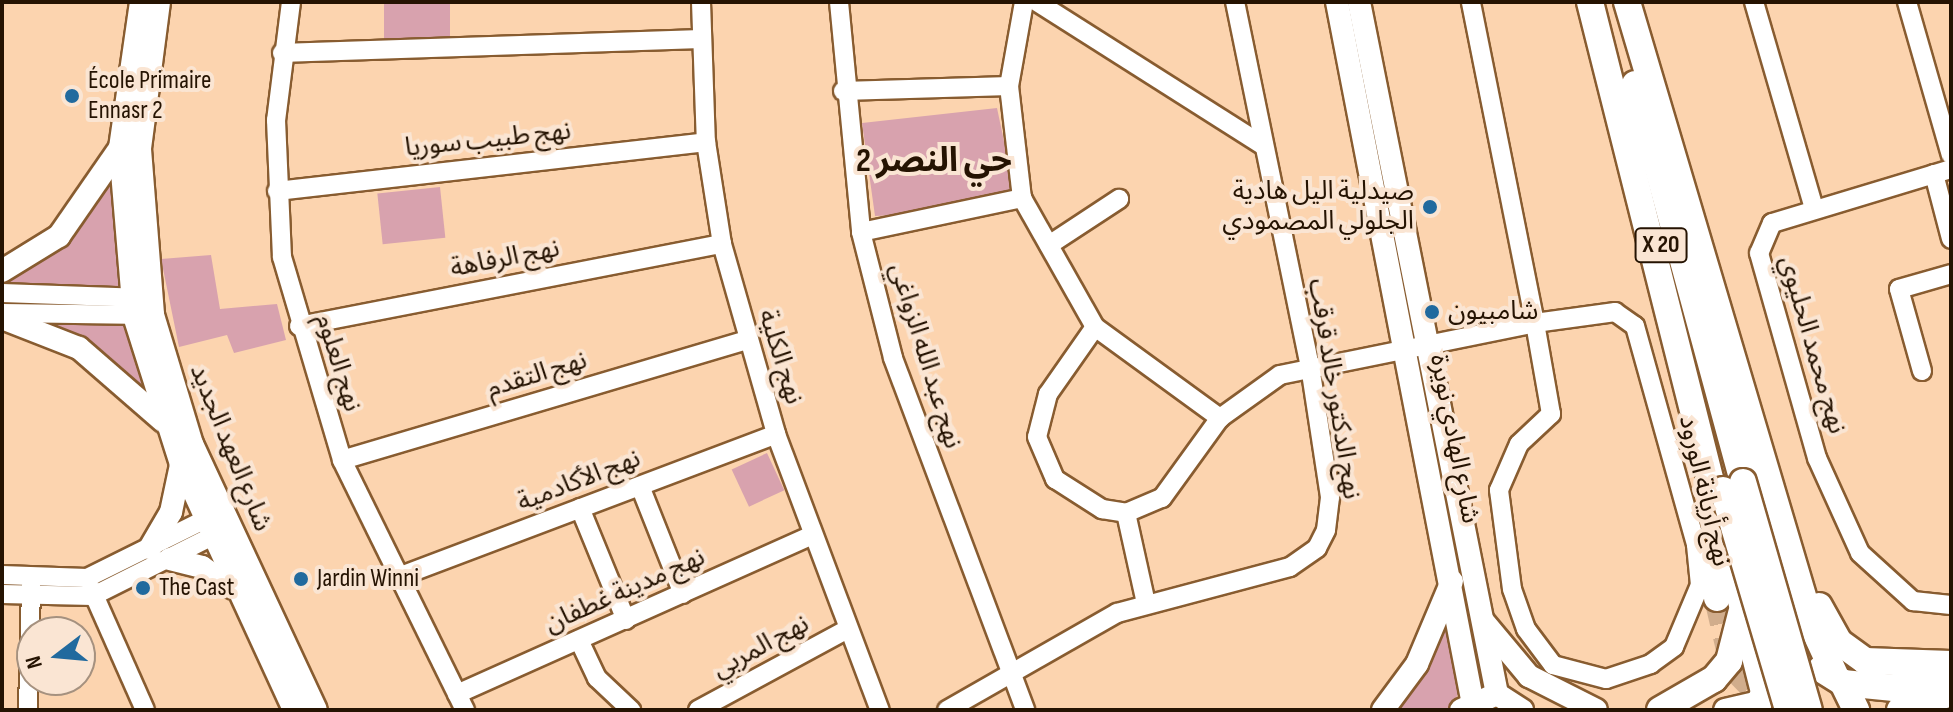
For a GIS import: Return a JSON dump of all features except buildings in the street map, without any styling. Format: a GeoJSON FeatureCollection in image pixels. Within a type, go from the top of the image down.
{"type":"FeatureCollection","features":[{"type":"Feature","properties":{"kind":"highway"},"geometry":{"type":"LineString","coordinates":[[1592,2],[1658,285],[1716,557],[1717,598]]}},
{"type":"Feature","properties":{"kind":"highway","name":"X 20"},"geometry":{"type":"LineString","coordinates":[[1592,2],[1733,486],[1809,710]]}},
{"type":"Feature","properties":{"kind":"highway","name":"X 20"},"geometry":{"type":"LineString","coordinates":[[1613,2],[1788,710]]}},
{"type":"Feature","properties":{"kind":"highway"},"geometry":{"type":"LineString","coordinates":[[1627,2],[1811,623],[1856,710]]}},
{"type":"Feature","properties":{"kind":"highway"},"geometry":{"type":"LineString","coordinates":[[1658,285],[1742,611],[1758,700]]}},
{"type":"Feature","properties":{"kind":"highway"},"geometry":{"type":"LineString","coordinates":[[1760,444],[1821,611],[1839,642],[1881,665],[1951,664]]}},
{"type":"Feature","properties":{"kind":"highway"},"geometry":{"type":"LineString","coordinates":[[1660,710],[1714,679],[1729,661],[1742,611]]}},
{"type":"Feature","properties":{"kind":"highway"},"geometry":{"type":"LineString","coordinates":[[1758,700],[1789,669],[1894,688],[1951,675]]}},
{"type":"Feature","properties":{"kind":"highway"},"geometry":{"type":"LineString","coordinates":[[1900,710],[1951,693]]}},
{"type":"Feature","properties":{"kind":"main road","name":"شارع العهد الجديد"},"geometry":{"type":"LineString","coordinates":[[141,2],[120,148],[142,307],[166,424],[181,464],[217,524],[316,710]]}},
{"type":"Feature","properties":{"kind":"main road","name":"شارع العهد الجديد"},"geometry":{"type":"LineString","coordinates":[[159,2],[140,149],[142,307],[237,591],[294,710]]}},
{"type":"Feature","properties":{"kind":"main road","name":"شارع الهادي نويرة"},"geometry":{"type":"LineString","coordinates":[[1337,2],[1481,618],[1518,704]]}},
{"type":"Feature","properties":{"kind":"main road","name":"شارع الهادي نويرة"},"geometry":{"type":"LineString","coordinates":[[1359,2],[1454,576],[1467,705]]}},
{"type":"Feature","properties":{"kind":"main road"},"geometry":{"type":"LineString","coordinates":[[2,271],[59,236],[120,148]]}},
{"type":"Feature","properties":{"kind":"main road"},"geometry":{"type":"LineString","coordinates":[[2,316],[79,348],[166,424]]}},
{"type":"Feature","properties":{"kind":"main road"},"geometry":{"type":"LineString","coordinates":[[181,464],[160,554],[202,567],[237,591]]}},
{"type":"Feature","properties":{"kind":"main road"},"geometry":{"type":"LineString","coordinates":[[1383,710],[1417,664],[1454,576]]}},
{"type":"Feature","properties":{"kind":"main road"},"geometry":{"type":"LineString","coordinates":[[1481,618],[1529,676],[1596,710]]}},
{"type":"Feature","properties":{"kind":"main road"},"geometry":{"type":"LineString","coordinates":[[1725,710],[1758,700]]}},
{"type":"Feature","properties":{"kind":"main road"},"geometry":{"type":"LineString","coordinates":[[1467,705],[1518,704]]}},
{"type":"Feature","properties":{"kind":"street","name":"نهج العلوم"},"geometry":{"type":"LineString","coordinates":[[291,2],[282,53],[277,191],[282,257],[299,326],[342,460],[461,702]]}},
{"type":"Feature","properties":{"kind":"street","name":"نهج الكلية"},"geometry":{"type":"LineString","coordinates":[[701,2],[706,142],[722,244],[746,340],[776,434],[880,710]]}},
{"type":"Feature","properties":{"kind":"street","name":"نهج عبد الله الزواغي"},"geometry":{"type":"LineString","coordinates":[[839,2],[843,91],[861,232],[893,358],[1025,710]]}},
{"type":"Feature","properties":{"kind":"street"},"geometry":{"type":"LineString","coordinates":[[1024,2],[1009,86],[1022,198],[1095,327],[1220,418],[1162,498],[1126,513],[1102,509],[1055,479],[1037,437],[1048,394],[1095,327]]}},
{"type":"Feature","properties":{"kind":"street"},"geometry":{"type":"LineString","coordinates":[[1037,2],[1262,145]]}},
{"type":"Feature","properties":{"kind":"street","name":"نهج الدكتور خالد قرقب"},"geometry":{"type":"LineString","coordinates":[[1010,672],[1146,603],[1290,567],[1317,548],[1330,497],[1310,367],[1235,2]]}},
{"type":"Feature","properties":{"kind":"street","name":"نهج أريانة الورود"},"geometry":{"type":"LineString","coordinates":[[1220,418],[1252,390],[1310,367],[1535,323],[1615,312],[1635,326],[1696,545],[1700,585],[1687,630],[1674,647],[1628,674],[1584,676],[1553,665],[1526,629],[1512,589],[1501,474],[1551,414],[1535,323],[1471,2]]}},
{"type":"Feature","properties":{"kind":"street"},"geometry":{"type":"LineString","coordinates":[[1754,2],[1814,208]]}},
{"type":"Feature","properties":{"kind":"street"},"geometry":{"type":"LineString","coordinates":[[1907,2],[1951,155]]}},
{"type":"Feature","properties":{"kind":"street"},"geometry":{"type":"LineString","coordinates":[[282,53],[700,39]]}},
{"type":"Feature","properties":{"kind":"street"},"geometry":{"type":"LineString","coordinates":[[843,91],[1009,86]]}},
{"type":"Feature","properties":{"kind":"street","name":"نهج طبيب سوريا"},"geometry":{"type":"LineString","coordinates":[[277,191],[706,142]]}},
{"type":"Feature","properties":{"kind":"street"},"geometry":{"type":"LineString","coordinates":[[1943,171],[1951,239]]}},
{"type":"Feature","properties":{"kind":"street","name":"نهج محمد الحليوي"},"geometry":{"type":"LineString","coordinates":[[1943,171],[1772,223],[1759,253],[1817,458],[1860,553],[1913,601],[1951,605]]}},
{"type":"Feature","properties":{"kind":"street"},"geometry":{"type":"LineString","coordinates":[[861,232],[1022,198]]}},
{"type":"Feature","properties":{"kind":"street"},"geometry":{"type":"LineString","coordinates":[[1049,245],[1119,199]]}},
{"type":"Feature","properties":{"kind":"street","name":"نهج الرفاهة"},"geometry":{"type":"LineString","coordinates":[[299,326],[722,244]]}},
{"type":"Feature","properties":{"kind":"street"},"geometry":{"type":"LineString","coordinates":[[1922,371],[1899,289],[1951,274]]}},
{"type":"Feature","properties":{"kind":"street"},"geometry":{"type":"LineString","coordinates":[[2,293],[142,307]]}},
{"type":"Feature","properties":{"kind":"street"},"geometry":{"type":"LineString","coordinates":[[2,316],[142,307]]}},
{"type":"Feature","properties":{"kind":"street","name":"نهج التقدم"},"geometry":{"type":"LineString","coordinates":[[342,460],[746,340]]}},
{"type":"Feature","properties":{"kind":"street","name":"نهج الأكادمية"},"geometry":{"type":"LineString","coordinates":[[401,576],[776,434]]}},
{"type":"Feature","properties":{"kind":"street"},"geometry":{"type":"LineString","coordinates":[[640,486],[683,594]]}},
{"type":"Feature","properties":{"kind":"street"},"geometry":{"type":"LineString","coordinates":[[580,508],[626,620]]}},
{"type":"Feature","properties":{"kind":"street"},"geometry":{"type":"LineString","coordinates":[[1126,513],[1146,603]]}},
{"type":"Feature","properties":{"kind":"street"},"geometry":{"type":"LineString","coordinates":[[2,594],[31,598],[93,596],[160,554],[217,524]]}},
{"type":"Feature","properties":{"kind":"street","name":"نهج مدينة غطفان"},"geometry":{"type":"LineString","coordinates":[[461,702],[579,640],[813,535]]}},
{"type":"Feature","properties":{"kind":"street"},"geometry":{"type":"LineString","coordinates":[[2,575],[32,579],[87,578],[160,554]]}},
{"type":"Feature","properties":{"kind":"street"},"geometry":{"type":"LineString","coordinates":[[87,578],[145,710]]}},
{"type":"Feature","properties":{"kind":"street"},"geometry":{"type":"LineString","coordinates":[[28,710],[32,579]]}},
{"type":"Feature","properties":{"kind":"street","name":"نهج المربي"},"geometry":{"type":"LineString","coordinates":[[698,710],[848,629]]}},
{"type":"Feature","properties":{"kind":"street"},"geometry":{"type":"LineString","coordinates":[[579,640],[597,678],[631,710]]}},
{"type":"Feature","properties":{"kind":"street"},"geometry":{"type":"LineString","coordinates":[[947,710],[1010,672]]}},
{"type":"Feature","properties":{"kind":"shaded area"},"geometry":{"type":"Polygon","coordinates":[[[384,2],[450,2],[450,45],[384,45],[384,2]]]}},
{"type":"Feature","properties":{"kind":"shaded area"},"geometry":{"type":"Polygon","coordinates":[[[997,108],[1015,193],[921,214],[875,216],[862,123],[997,108]]]}},
{"type":"Feature","properties":{"kind":"shaded area"},"geometry":{"type":"Polygon","coordinates":[[[113,171],[121,286],[152,402],[2,295],[2,277],[62,242],[113,171]]]}},
{"type":"Feature","properties":{"kind":"shaded area"},"geometry":{"type":"Polygon","coordinates":[[[440,187],[445,238],[383,244],[377,194],[440,187]]]}},
{"type":"Feature","properties":{"kind":"shaded area"},"geometry":{"type":"Polygon","coordinates":[[[211,255],[220,309],[277,304],[286,340],[234,353],[227,335],[179,347],[161,259],[211,255]]]}},
{"type":"Feature","properties":{"kind":"shaded area"},"geometry":{"type":"Polygon","coordinates":[[[767,453],[784,490],[749,507],[732,469],[767,453]]]}},
{"type":"Feature","properties":{"kind":"shaded area"},"geometry":{"type":"Polygon","coordinates":[[[1448,616],[1461,690],[1448,710],[1395,710],[1448,616]]]}},
{"type":"Feature","properties":{"kind":"tunnel"},"geometry":{"type":"LineString","coordinates":[[1717,598],[1733,667],[1775,710]]}},
{"type":"Feature","properties":{"kind":"place","name":"École Primaire Ennasr 2"},"geometry":{"type":"Point","coordinates":[72,96]}},
{"type":"Feature","properties":{"kind":"place","name":"صيدلية اليل هادية الجلولي المصمودي"},"geometry":{"type":"Point","coordinates":[1430,207]}},
{"type":"Feature","properties":{"kind":"place","name":"شامبيون"},"geometry":{"type":"Point","coordinates":[1432,312]}},
{"type":"Feature","properties":{"kind":"place","name":"Jardin Winni"},"geometry":{"type":"Point","coordinates":[301,579]}},
{"type":"Feature","properties":{"kind":"place","name":"The Cast"},"geometry":{"type":"Point","coordinates":[143,588]}},
{"type":"Feature","properties":{"kind":"district","name":"حي النصر 2"},"geometry":{"type":"Point","coordinates":[934,161]}}]}
